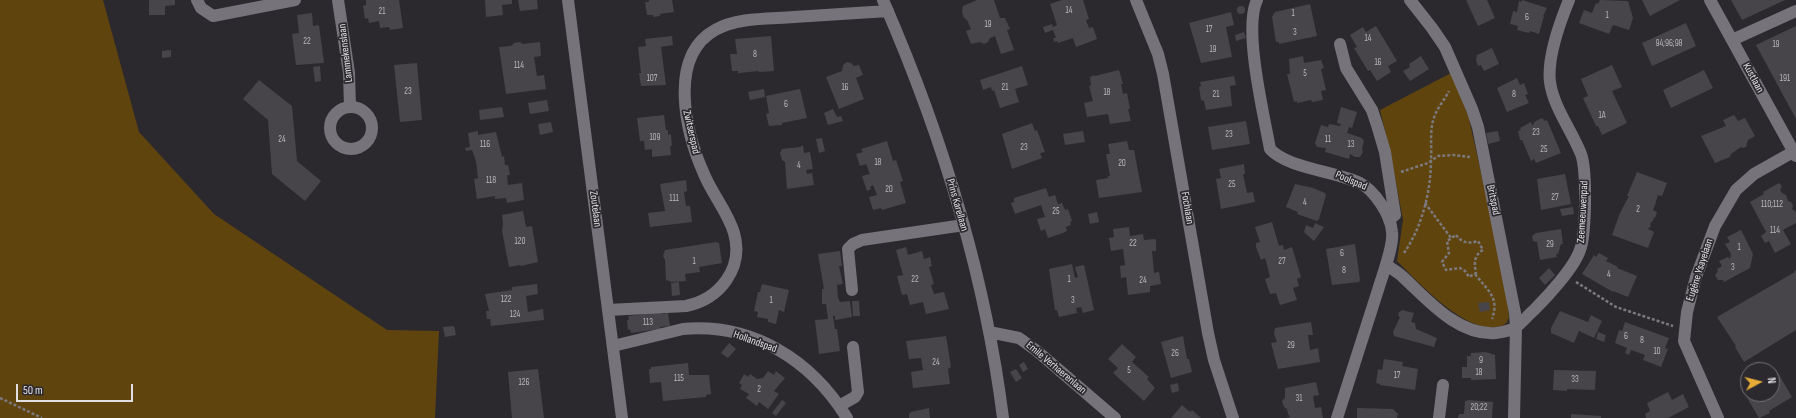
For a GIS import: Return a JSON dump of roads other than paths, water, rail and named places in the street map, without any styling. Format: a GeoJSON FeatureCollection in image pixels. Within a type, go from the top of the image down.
{"type":"FeatureCollection","features":[{"type":"Feature","properties":{"kind":"street"},"geometry":{"type":"LineString","coordinates":[[197,0],[201,8],[213,16],[295,0]]}},
{"type":"Feature","properties":{"kind":"street","name":"Lammekenslaan"},"geometry":{"type":"LineString","coordinates":[[338,0],[349,73],[350,107]]}},
{"type":"Feature","properties":{"kind":"street","name":"Zoutelaan"},"geometry":{"type":"LineString","coordinates":[[568,0],[622,418]]}},
{"type":"Feature","properties":{"kind":"street","name":"Fochlaan"},"geometry":{"type":"LineString","coordinates":[[1136,0],[1158,54],[1163,74],[1208,333],[1214,360],[1233,418]]}},
{"type":"Feature","properties":{"kind":"street","name":"Poolspad"},"geometry":{"type":"LineString","coordinates":[[1258,0],[1252,17],[1252,42],[1270,149],[1282,159],[1344,177],[1367,187],[1373,192],[1389,220],[1392,232],[1389,266],[1337,418]]}},
{"type":"Feature","properties":{"kind":"street","name":"Britspad"},"geometry":{"type":"LineString","coordinates":[[1410,0],[1445,47],[1457,72],[1478,127],[1507,270],[1516,327],[1514,418]]}},
{"type":"Feature","properties":{"kind":"street","name":"Zeemeeuwenpad"},"geometry":{"type":"LineString","coordinates":[[1389,266],[1401,275],[1442,313],[1468,328],[1488,333],[1503,332],[1516,327],[1537,307],[1575,261],[1581,249],[1584,220],[1585,172],[1581,155],[1552,93],[1549,81],[1552,56],[1569,0]]}},
{"type":"Feature","properties":{"kind":"street","name":"Kustlaan"},"geometry":{"type":"LineString","coordinates":[[1710,0],[1795,154]]}},
{"type":"Feature","properties":{"kind":"street","name":"Zwitserspad"},"geometry":{"type":"LineString","coordinates":[[608,310],[697,304],[714,294],[722,286],[730,275],[735,263],[735,234],[730,220],[704,174],[689,131],[685,105],[684,84],[688,67],[695,49],[704,38],[714,30],[741,21],[885,6]]}},
{"type":"Feature","properties":{"kind":"street","name":"Prins Karellaan"},"geometry":{"type":"LineString","coordinates":[[885,6],[931,117],[964,225],[989,332],[1003,418]]}},
{"type":"Feature","properties":{"kind":"street"},"geometry":{"type":"LineString","coordinates":[[1732,40],[1796,11]]}},
{"type":"Feature","properties":{"kind":"street"},"geometry":{"type":"LineString","coordinates":[[1340,44],[1346,68],[1372,110],[1385,152],[1395,215],[1389,220]]}},
{"type":"Feature","properties":{"kind":"street","name":"Eugène Ysayelaan"},"geometry":{"type":"LineString","coordinates":[[1718,418],[1684,341],[1684,330],[1696,277],[1715,226],[1731,197],[1742,182],[1754,174],[1795,154]]}},
{"type":"Feature","properties":{"kind":"street"},"geometry":{"type":"LineString","coordinates":[[852,290],[848,249],[853,244],[862,240],[964,225]]}},
{"type":"Feature","properties":{"kind":"street","name":"Hollandspad"},"geometry":{"type":"LineString","coordinates":[[613,346],[688,329],[708,329],[743,335],[783,352],[803,365],[820,381],[840,406],[847,418]]}},
{"type":"Feature","properties":{"kind":"street","name":"Emile Verhaerenlaan"},"geometry":{"type":"LineString","coordinates":[[989,332],[1019,338],[1037,351],[1115,418]]}},
{"type":"Feature","properties":{"kind":"street"},"geometry":{"type":"LineString","coordinates":[[840,406],[855,397],[858,392],[853,347]]}},
{"type":"Feature","properties":{"kind":"street"},"geometry":{"type":"LineString","coordinates":[[1439,418],[1443,385]]}}]}
